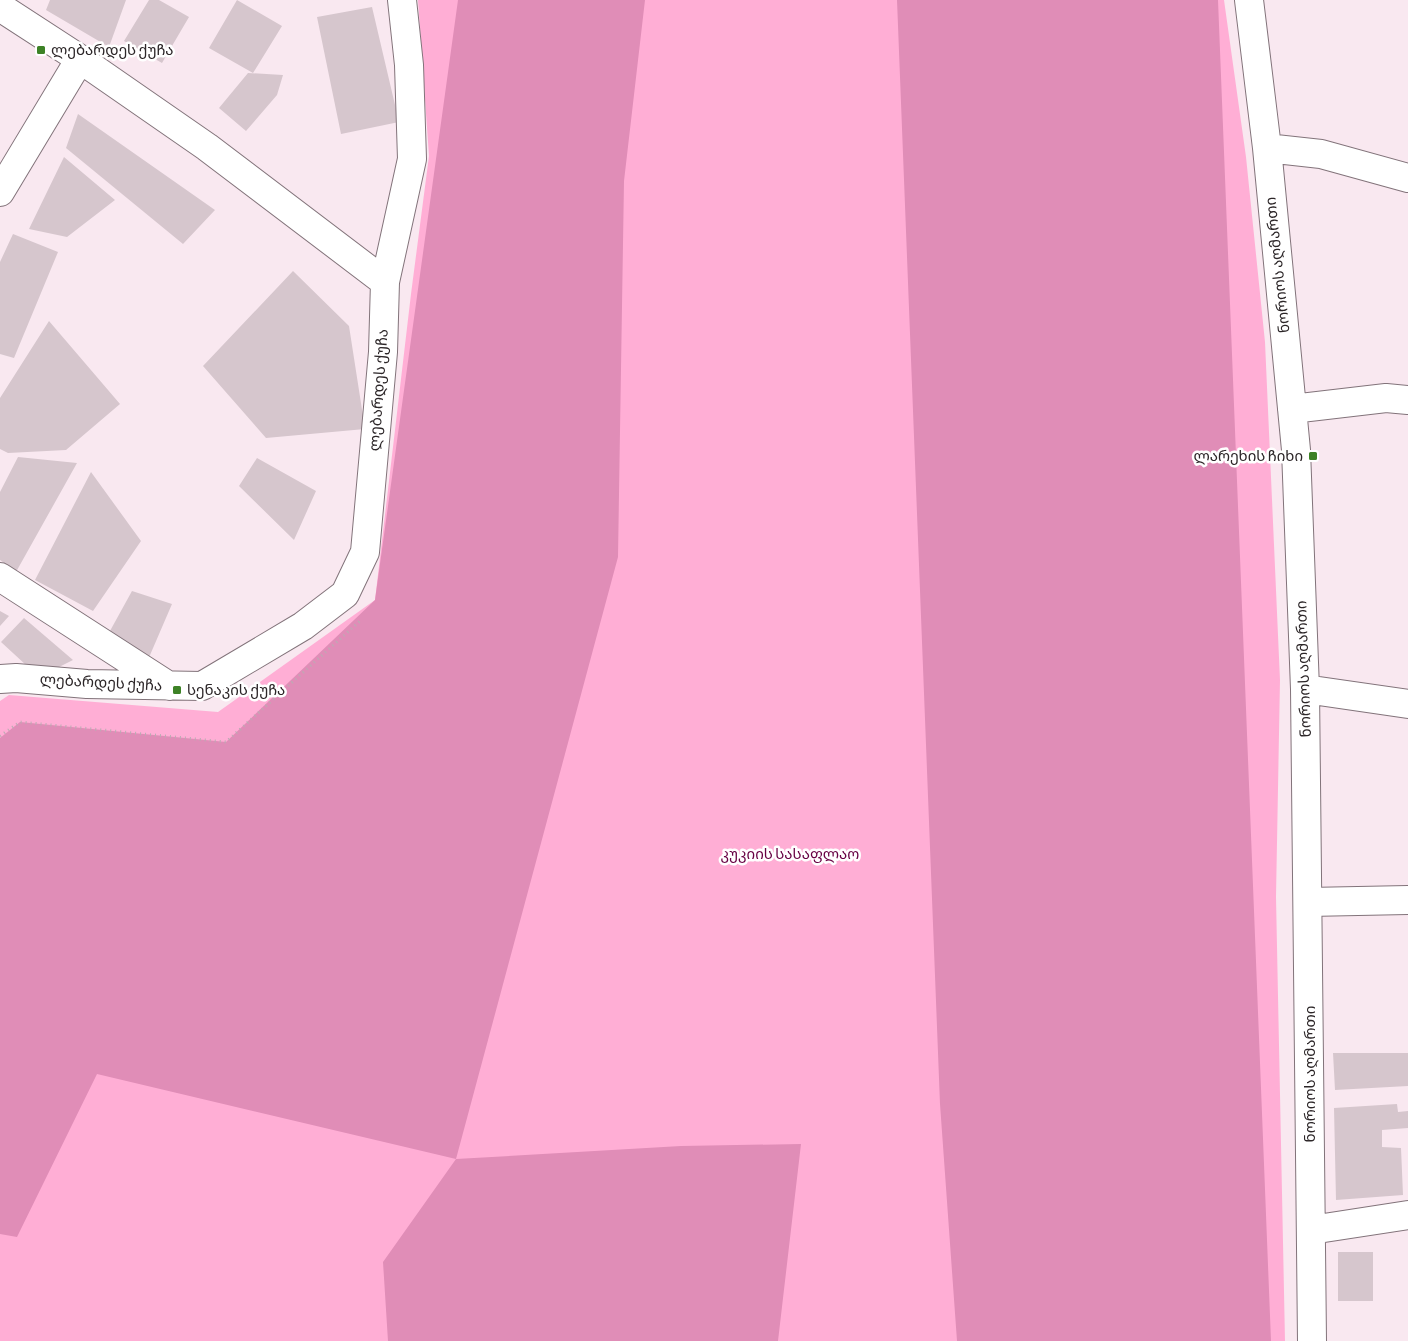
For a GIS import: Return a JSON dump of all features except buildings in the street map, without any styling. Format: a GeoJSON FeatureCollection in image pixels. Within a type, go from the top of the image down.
{"type":"FeatureCollection","features":[{"type":"Feature","properties":{"kind":"street","name":"ლებარდეს ქუჩა"},"geometry":{"type":"LineString","coordinates":[[0,679],[16,678],[87,684],[202,686],[304,626],[345,594],[366,552],[383,352],[385,282],[412,159],[409,64],[402,0]]}},
{"type":"Feature","properties":{"kind":"street","name":"ნორიოს აღმართი"},"geometry":{"type":"LineString","coordinates":[[1249,0],[1267,148],[1296,450],[1305,689],[1312,1341]]}},
{"type":"Feature","properties":{"kind":"street"},"geometry":{"type":"LineString","coordinates":[[0,7],[80,59],[207,147],[385,282]]}},
{"type":"Feature","properties":{"kind":"street"},"geometry":{"type":"LineString","coordinates":[[0,192],[80,59]]}},
{"type":"Feature","properties":{"kind":"street"},"geometry":{"type":"LineString","coordinates":[[1267,148],[1321,154],[1408,178]]}},
{"type":"Feature","properties":{"kind":"street"},"geometry":{"type":"LineString","coordinates":[[1292,409],[1386,398],[1408,400]]}},
{"type":"Feature","properties":{"kind":"street"},"geometry":{"type":"LineString","coordinates":[[0,577],[168,686]]}},
{"type":"Feature","properties":{"kind":"street"},"geometry":{"type":"LineString","coordinates":[[1305,689],[1408,704]]}},
{"type":"Feature","properties":{"kind":"street"},"geometry":{"type":"LineString","coordinates":[[1308,902],[1408,900]]}},
{"type":"Feature","properties":{"kind":"street"},"geometry":{"type":"LineString","coordinates":[[1311,1230],[1408,1215]]}},
{"type":"Feature","properties":{"kind":"path"},"geometry":{"type":"LineString","coordinates":[[0,736],[20,722]]}},
{"type":"Feature","properties":{"kind":"green space","name":"კუკიის სასაფლაო"},"geometry":{"type":"Polygon","coordinates":[[[418,0],[1224,0],[1246,157],[1265,342],[1280,680],[1276,897],[1285,1341],[0,1341],[0,701],[9,695],[218,712],[375,600],[429,156],[418,0]]]}},
{"type":"Feature","properties":{"kind":"shaded area"},"geometry":{"type":"Polygon","coordinates":[[[458,0],[645,0],[624,181],[618,557],[456,1159],[97,1074],[17,1237],[0,1234],[0,738],[20,722],[226,742],[375,600],[458,0]]]}},
{"type":"Feature","properties":{"kind":"shaded area"},"geometry":{"type":"Polygon","coordinates":[[[897,0],[1218,0],[1271,1341],[957,1341],[940,1104],[897,0]]]}},
{"type":"Feature","properties":{"kind":"shaded area"},"geometry":{"type":"Polygon","coordinates":[[[801,1144],[778,1341],[388,1341],[383,1262],[456,1159],[681,1146],[801,1144]]]}},
{"type":"Feature","properties":{"kind":"place","name":"ლებარდეს ქუჩა"},"geometry":{"type":"Point","coordinates":[41,50]}},
{"type":"Feature","properties":{"kind":"place","name":"ლარეხის ჩიხი"},"geometry":{"type":"Point","coordinates":[1313,456]}},
{"type":"Feature","properties":{"kind":"place","name":"სენაკის ქუჩა"},"geometry":{"type":"Point","coordinates":[177,690]}}]}
